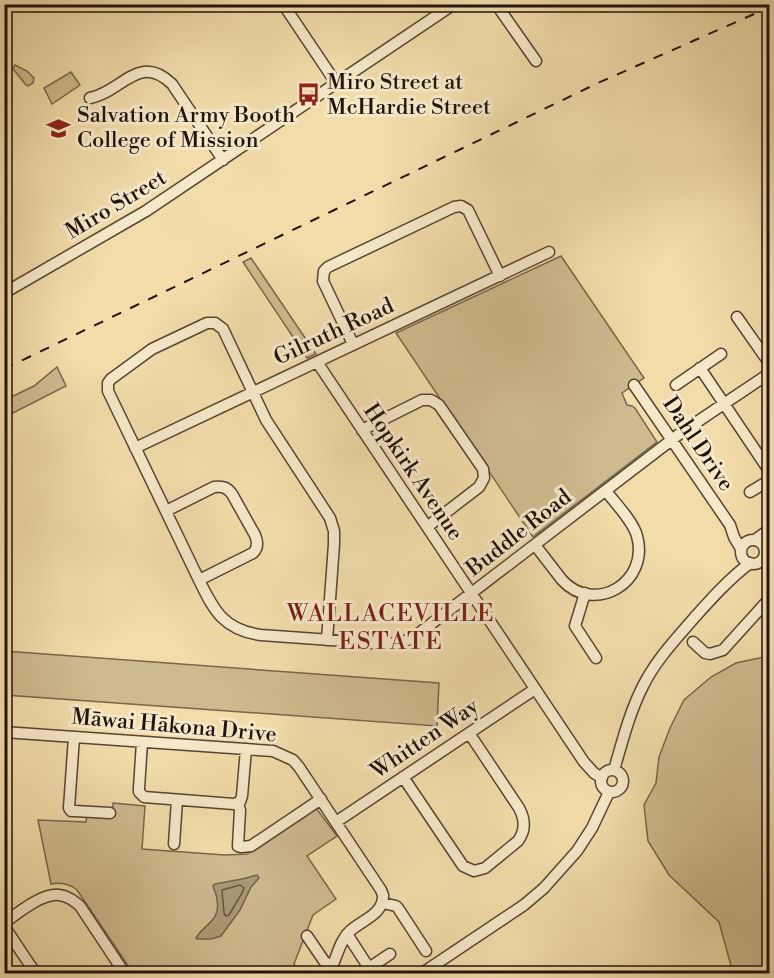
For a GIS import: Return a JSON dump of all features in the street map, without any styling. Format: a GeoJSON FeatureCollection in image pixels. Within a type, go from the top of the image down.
{"type":"FeatureCollection","features":[{"type":"Feature","properties":{"kind":"street"},"geometry":{"type":"LineString","coordinates":[[283,4],[336,83]]}},
{"type":"Feature","properties":{"kind":"street","name":"Miro Street"},"geometry":{"type":"LineString","coordinates":[[4,293],[146,211],[454,4]]}},
{"type":"Feature","properties":{"kind":"street"},"geometry":{"type":"LineString","coordinates":[[496,4],[536,62]]}},
{"type":"Feature","properties":{"kind":"street"},"geometry":{"type":"LineString","coordinates":[[90,98],[99,96],[141,71],[164,76],[172,84],[224,160]]}},
{"type":"Feature","properties":{"kind":"street"},"geometry":{"type":"LineString","coordinates":[[353,344],[323,281],[324,271],[328,267],[454,207],[461,206],[468,210],[500,276]]}},
{"type":"Feature","properties":{"kind":"street","name":"Gilruth Road"},"geometry":{"type":"LineString","coordinates":[[135,448],[353,344],[545,257]]}},
{"type":"Feature","properties":{"kind":"street"},"geometry":{"type":"LineString","coordinates":[[737,317],[770,364]]}},
{"type":"Feature","properties":{"kind":"street","name":"Buddle Road"},"geometry":{"type":"LineString","coordinates":[[253,392],[221,327],[210,322],[149,351],[114,376],[108,386],[108,392],[199,580],[214,609],[224,620],[237,629],[252,634],[387,644],[401,643],[414,637],[671,440],[770,373]]}},
{"type":"Feature","properties":{"kind":"street"},"geometry":{"type":"LineString","coordinates":[[676,385],[721,354]]}},
{"type":"Feature","properties":{"kind":"street","name":"Hopkirk Avenue"},"geometry":{"type":"LineString","coordinates":[[317,362],[584,762],[602,778]]}},
{"type":"Feature","properties":{"kind":"street"},"geometry":{"type":"LineString","coordinates":[[700,368],[770,472]]}},
{"type":"Feature","properties":{"kind":"street","name":"Dahl Drive"},"geometry":{"type":"LineString","coordinates":[[634,385],[730,525],[741,552]]}},
{"type":"Feature","properties":{"kind":"street"},"geometry":{"type":"LineString","coordinates":[[253,392],[266,420],[324,507],[332,525],[334,544],[327,640]]}},
{"type":"Feature","properties":{"kind":"street"},"geometry":{"type":"LineString","coordinates":[[362,430],[422,400],[431,400],[439,405],[483,469],[484,478],[479,487],[427,527]]}},
{"type":"Feature","properties":{"kind":"street"},"geometry":{"type":"LineString","coordinates":[[750,492],[770,480]]}},
{"type":"Feature","properties":{"kind":"street"},"geometry":{"type":"LineString","coordinates":[[166,510],[214,488],[222,487],[232,494],[257,540],[257,547],[253,554],[199,580]]}},
{"type":"Feature","properties":{"kind":"street"},"geometry":{"type":"LineString","coordinates":[[535,545],[566,584],[575,590],[601,594],[618,588],[632,574],[638,560],[639,542],[636,532],[606,491]]}},
{"type":"Feature","properties":{"kind":"street","name":"Dahl Drive"},"geometry":{"type":"LineString","coordinates":[[730,525],[752,540]]}},
{"type":"Feature","properties":{"kind":"street"},"geometry":{"type":"LineString","coordinates":[[718,591],[744,543],[770,529]]}},
{"type":"Feature","properties":{"kind":"street"},"geometry":{"type":"LineString","coordinates":[[614,770],[636,702],[650,673],[674,641],[718,591],[733,577],[753,563],[762,560],[767,551],[760,542],[752,540]]}},
{"type":"Feature","properties":{"kind":"street"},"geometry":{"type":"LineString","coordinates":[[741,552],[745,561],[770,569]]}},
{"type":"Feature","properties":{"kind":"street"},"geometry":{"type":"LineString","coordinates":[[585,593],[575,626],[596,658]]}},
{"type":"Feature","properties":{"kind":"street"},"geometry":{"type":"LineString","coordinates":[[693,642],[705,653],[710,654],[723,650],[770,598]]}},
{"type":"Feature","properties":{"kind":"street","name":"Whitten Way"},"geometry":{"type":"LineString","coordinates":[[336,822],[535,689]]}},
{"type":"Feature","properties":{"kind":"street","name":"Māwai Hākona Drive"},"geometry":{"type":"LineString","coordinates":[[4,732],[273,751],[293,760],[381,891],[383,903]]}},
{"type":"Feature","properties":{"kind":"street"},"geometry":{"type":"LineString","coordinates":[[404,777],[463,866],[474,871],[485,868],[518,842],[525,822],[519,808],[469,733]]}},
{"type":"Feature","properties":{"kind":"street"},"geometry":{"type":"LineString","coordinates":[[74,737],[69,808],[75,812],[110,813]]}},
{"type":"Feature","properties":{"kind":"street"},"geometry":{"type":"LineString","coordinates":[[142,742],[139,792],[144,797],[238,804]]}},
{"type":"Feature","properties":{"kind":"street"},"geometry":{"type":"LineString","coordinates":[[246,749],[242,796],[238,804],[240,810],[238,846],[251,846],[321,799]]}},
{"type":"Feature","properties":{"kind":"street"},"geometry":{"type":"LineString","coordinates":[[614,770],[622,777],[623,784],[619,790],[609,792],[602,785],[602,778],[605,773],[614,770]]}},
{"type":"Feature","properties":{"kind":"street"},"geometry":{"type":"LineString","coordinates":[[421,974],[524,905],[544,888],[577,851],[592,828],[609,792]]}},
{"type":"Feature","properties":{"kind":"street"},"geometry":{"type":"LineString","coordinates":[[174,844],[177,800]]}},
{"type":"Feature","properties":{"kind":"street"},"geometry":{"type":"LineString","coordinates":[[36,974],[4,925],[41,899],[52,895],[62,895],[72,899],[80,906],[125,974]]}},
{"type":"Feature","properties":{"kind":"street"},"geometry":{"type":"LineString","coordinates":[[330,970],[347,934],[379,910],[383,903],[398,908],[426,951]]}},
{"type":"Feature","properties":{"kind":"street"},"geometry":{"type":"LineString","coordinates":[[347,934],[365,971],[390,954]]}},
{"type":"Feature","properties":{"kind":"street"},"geometry":{"type":"LineString","coordinates":[[307,936],[330,970]]}},
{"type":"Feature","properties":{"kind":"shaded area"},"geometry":{"type":"Polygon","coordinates":[[[15,65],[27,71],[34,78],[33,83],[26,85],[13,69],[15,65]]]}},
{"type":"Feature","properties":{"kind":"shaded area"},"geometry":{"type":"Polygon","coordinates":[[[71,72],[80,85],[52,104],[44,88],[71,72]]]}},
{"type":"Feature","properties":{"kind":"shaded area"},"geometry":{"type":"Polygon","coordinates":[[[561,256],[644,378],[622,393],[627,405],[635,408],[657,442],[533,537],[396,333],[561,256]]]}},
{"type":"Feature","properties":{"kind":"shaded area"},"geometry":{"type":"Polygon","coordinates":[[[251,258],[316,354],[307,358],[243,262],[251,258]]]}},
{"type":"Feature","properties":{"kind":"shaded area"},"geometry":{"type":"Polygon","coordinates":[[[57,367],[66,386],[5,417],[5,400],[34,386],[57,367]]]}},
{"type":"Feature","properties":{"kind":"shaded area"},"geometry":{"type":"Polygon","coordinates":[[[4,651],[439,683],[437,726],[5,695],[4,651]]]}},
{"type":"Feature","properties":{"kind":"shaded area"},"geometry":{"type":"Polygon","coordinates":[[[769,656],[769,973],[733,973],[719,922],[669,875],[648,841],[644,805],[656,783],[659,757],[684,700],[711,677],[736,663],[769,656]]]}},
{"type":"Feature","properties":{"kind":"shaded area"},"geometry":{"type":"Polygon","coordinates":[[[113,803],[145,806],[142,849],[225,855],[247,854],[316,808],[337,836],[307,856],[336,899],[313,915],[294,964],[301,973],[133,973],[77,890],[65,884],[51,884],[38,820],[86,822],[87,815],[113,817],[113,803]]]}},
{"type":"Feature","properties":{"kind":"water"},"geometry":{"type":"Polygon","coordinates":[[[257,875],[259,878],[221,936],[197,939],[217,913],[217,898],[213,886],[257,875]]]}},
{"type":"Feature","properties":{"kind":"railway"},"geometry":{"type":"LineString","coordinates":[[4,369],[598,83],[770,7]]}},
{"type":"Feature","properties":{"kind":"place","name":"Miro Street at McHardie Street"},"geometry":{"type":"Point","coordinates":[309,95]}},
{"type":"Feature","properties":{"kind":"place","name":"Salvation Army Booth College of Mission"},"geometry":{"type":"Point","coordinates":[59,128]}},
{"type":"Feature","properties":{"kind":"district","name":"WALLACEVILLE ESTATE"},"geometry":{"type":"Point","coordinates":[391,628]}}]}
